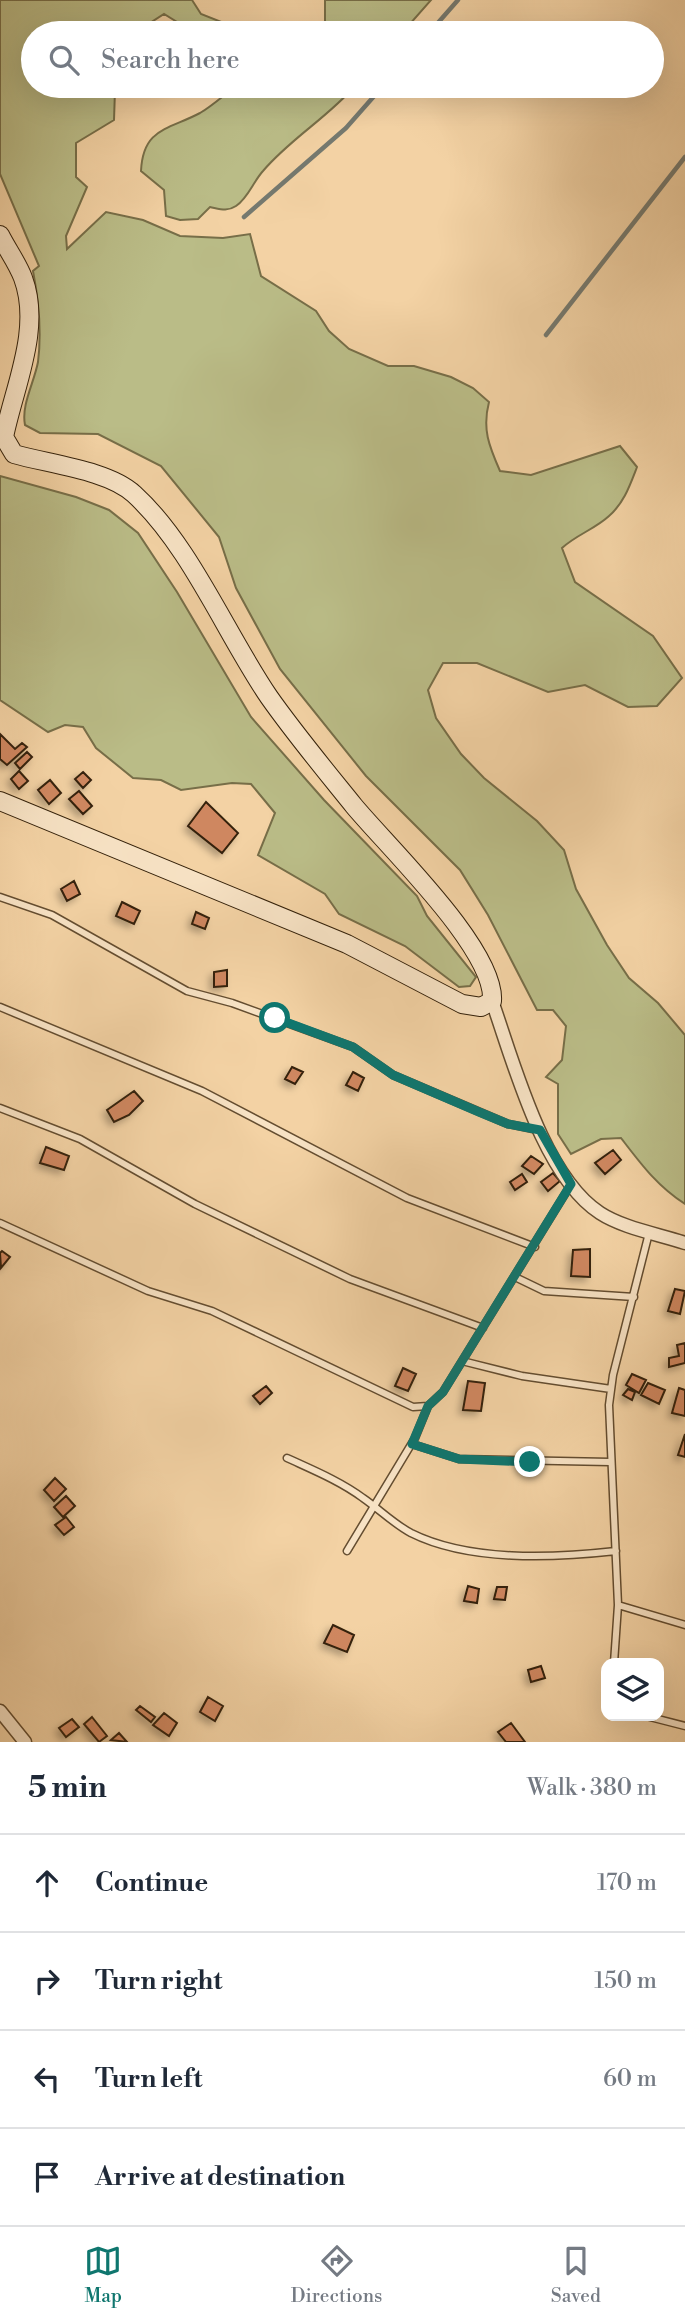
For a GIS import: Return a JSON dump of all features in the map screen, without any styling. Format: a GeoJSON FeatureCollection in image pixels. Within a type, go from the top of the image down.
{"type":"FeatureCollection","features":[{"type":"Feature","properties":{"kind":"main road"},"geometry":{"type":"LineString","coordinates":[[0,236],[23,278],[28,303],[23,365],[5,437],[7,446],[14,454],[111,480],[132,492],[148,508],[184,558],[269,697],[355,807],[422,881],[486,968],[493,987],[492,1002],[481,1007],[462,1004],[347,944],[0,800]]}},
{"type":"Feature","properties":{"kind":"street"},"geometry":{"type":"LineString","coordinates":[[492,1002],[540,1130],[571,1184],[600,1213],[685,1243]]}},
{"type":"Feature","properties":{"kind":"street"},"geometry":{"type":"LineString","coordinates":[[0,1711],[25,1742]]}},
{"type":"Feature","properties":{"kind":"lane"},"geometry":{"type":"LineString","coordinates":[[0,897],[52,915],[187,991],[232,1003],[353,1047],[393,1075],[508,1124],[540,1130]]}},
{"type":"Feature","properties":{"kind":"lane"},"geometry":{"type":"LineString","coordinates":[[0,1007],[202,1091],[407,1198],[535,1247]]}},
{"type":"Feature","properties":{"kind":"lane"},"geometry":{"type":"LineString","coordinates":[[0,1108],[80,1139],[195,1204],[350,1279],[483,1328]]}},
{"type":"Feature","properties":{"kind":"lane"},"geometry":{"type":"LineString","coordinates":[[347,1551],[412,1444],[428,1406],[443,1392],[535,1247],[571,1184]]}},
{"type":"Feature","properties":{"kind":"lane"},"geometry":{"type":"LineString","coordinates":[[0,1223],[148,1291],[212,1311],[413,1407],[428,1406]]}},
{"type":"Feature","properties":{"kind":"lane"},"geometry":{"type":"LineString","coordinates":[[614,1658],[618,1605],[610,1462],[611,1389],[649,1231]]}},
{"type":"Feature","properties":{"kind":"lane"},"geometry":{"type":"LineString","coordinates":[[515,1277],[544,1291],[634,1297]]}},
{"type":"Feature","properties":{"kind":"lane"},"geometry":{"type":"LineString","coordinates":[[462,1361],[522,1376],[611,1389]]}},
{"type":"Feature","properties":{"kind":"lane"},"geometry":{"type":"LineString","coordinates":[[412,1444],[459,1459],[610,1462]]}},
{"type":"Feature","properties":{"kind":"lane"},"geometry":{"type":"LineString","coordinates":[[287,1458],[350,1489],[408,1531],[438,1545],[476,1553],[576,1554],[616,1551]]}},
{"type":"Feature","properties":{"kind":"lane"},"geometry":{"type":"LineString","coordinates":[[618,1605],[685,1625]]}},
{"type":"Feature","properties":{"kind":"lane"},"geometry":{"type":"LineString","coordinates":[[664,1721],[685,1726]]}},
{"type":"Feature","properties":{"kind":"green space"},"geometry":{"type":"Polygon","coordinates":[[[0,0],[192,0],[201,14],[219,21],[175,21],[164,14],[153,21],[21,21],[21,98],[115,98],[114,120],[76,143],[76,177],[87,187],[66,236],[67,249],[106,212],[143,220],[180,236],[223,238],[250,234],[261,276],[316,311],[329,331],[349,349],[388,366],[414,366],[451,377],[473,388],[489,402],[486,421],[488,437],[500,471],[531,475],[620,446],[637,467],[626,493],[614,511],[604,521],[562,548],[575,582],[653,636],[682,678],[657,706],[628,707],[585,685],[548,692],[477,663],[443,663],[428,690],[436,718],[461,754],[484,778],[537,821],[564,850],[576,889],[607,945],[629,978],[658,1003],[685,1035],[685,1204],[658,1182],[621,1138],[601,1139],[571,1154],[558,1134],[558,1084],[546,1077],[562,1060],[566,1026],[553,1010],[537,1010],[488,915],[460,870],[366,776],[280,669],[236,588],[219,537],[161,466],[98,434],[40,433],[25,425],[28,394],[38,362],[39,316],[33,271],[39,266],[0,174],[0,0]]]}},
{"type":"Feature","properties":{"kind":"green space"},"geometry":{"type":"Polygon","coordinates":[[[325,0],[431,0],[413,21],[325,21],[325,0]]]}},
{"type":"Feature","properties":{"kind":"green space"},"geometry":{"type":"Polygon","coordinates":[[[221,98],[343,98],[274,159],[259,175],[244,199],[233,208],[210,207],[198,219],[180,220],[166,216],[164,190],[141,171],[147,146],[159,132],[221,98]]]}},
{"type":"Feature","properties":{"kind":"green space"},"geometry":{"type":"Polygon","coordinates":[[[0,476],[76,497],[109,510],[138,533],[177,592],[251,717],[324,800],[417,896],[427,916],[476,977],[470,986],[459,987],[405,946],[339,914],[325,894],[258,855],[275,813],[251,784],[232,783],[181,790],[161,780],[133,778],[96,748],[83,727],[65,725],[48,732],[0,700],[0,476]]]}},
{"type":"Feature","properties":{"kind":"building"},"geometry":{"type":"Polygon","coordinates":[[[0,734],[15,749],[22,743],[27,747],[7,765],[0,759],[0,734]]]}},
{"type":"Feature","properties":{"kind":"building"},"geometry":{"type":"Polygon","coordinates":[[[27,752],[32,757],[20,769],[15,763],[27,752]]]}},
{"type":"Feature","properties":{"kind":"building"},"geometry":{"type":"Polygon","coordinates":[[[19,771],[28,781],[19,789],[11,779],[19,771]]]}},
{"type":"Feature","properties":{"kind":"building"},"geometry":{"type":"Polygon","coordinates":[[[83,772],[91,780],[83,788],[75,779],[83,772]]]}},
{"type":"Feature","properties":{"kind":"building"},"geometry":{"type":"Polygon","coordinates":[[[50,780],[61,793],[49,804],[38,790],[50,780]]]}},
{"type":"Feature","properties":{"kind":"building"},"geometry":{"type":"Polygon","coordinates":[[[79,791],[92,806],[83,814],[69,799],[79,791]]]}},
{"type":"Feature","properties":{"kind":"building"},"geometry":{"type":"Polygon","coordinates":[[[206,802],[238,833],[222,853],[188,826],[206,802]]]}},
{"type":"Feature","properties":{"kind":"building"},"geometry":{"type":"Polygon","coordinates":[[[74,881],[80,894],[67,901],[61,889],[74,881]]]}},
{"type":"Feature","properties":{"kind":"building"},"geometry":{"type":"Polygon","coordinates":[[[122,902],[140,911],[134,924],[116,916],[122,902]]]}},
{"type":"Feature","properties":{"kind":"building"},"geometry":{"type":"Polygon","coordinates":[[[196,912],[209,918],[205,929],[192,924],[196,912]]]}},
{"type":"Feature","properties":{"kind":"building"},"geometry":{"type":"Polygon","coordinates":[[[227,970],[227,986],[214,987],[214,972],[227,970]]]}},
{"type":"Feature","properties":{"kind":"building"},"geometry":{"type":"Polygon","coordinates":[[[292,1067],[303,1072],[295,1084],[285,1079],[292,1067]]]}},
{"type":"Feature","properties":{"kind":"building"},"geometry":{"type":"Polygon","coordinates":[[[353,1072],[364,1078],[358,1091],[346,1085],[353,1072]]]}},
{"type":"Feature","properties":{"kind":"building"},"geometry":{"type":"Polygon","coordinates":[[[134,1091],[143,1101],[129,1115],[114,1122],[107,1110],[134,1091]]]}},
{"type":"Feature","properties":{"kind":"building"},"geometry":{"type":"Polygon","coordinates":[[[46,1147],[69,1156],[64,1170],[40,1163],[46,1147]]]}},
{"type":"Feature","properties":{"kind":"building"},"geometry":{"type":"Polygon","coordinates":[[[613,1150],[621,1160],[605,1174],[595,1163],[613,1150]]]}},
{"type":"Feature","properties":{"kind":"building"},"geometry":{"type":"Polygon","coordinates":[[[531,1156],[543,1164],[534,1174],[522,1166],[531,1156]]]}},
{"type":"Feature","properties":{"kind":"building"},"geometry":{"type":"Polygon","coordinates":[[[553,1173],[560,1181],[548,1191],[541,1182],[553,1173]]]}},
{"type":"Feature","properties":{"kind":"building"},"geometry":{"type":"Polygon","coordinates":[[[522,1174],[527,1182],[515,1190],[510,1182],[522,1174]]]}},
{"type":"Feature","properties":{"kind":"building"},"geometry":{"type":"Polygon","coordinates":[[[590,1249],[590,1277],[571,1276],[573,1250],[590,1249]]]}},
{"type":"Feature","properties":{"kind":"building"},"geometry":{"type":"Polygon","coordinates":[[[2,1251],[10,1257],[1,1268],[0,1253],[2,1251]]]}},
{"type":"Feature","properties":{"kind":"building"},"geometry":{"type":"Polygon","coordinates":[[[675,1289],[685,1291],[680,1314],[668,1311],[675,1289]]]}},
{"type":"Feature","properties":{"kind":"building"},"geometry":{"type":"Polygon","coordinates":[[[685,1343],[685,1363],[669,1367],[669,1358],[679,1356],[677,1345],[685,1343]]]}},
{"type":"Feature","properties":{"kind":"building"},"geometry":{"type":"Polygon","coordinates":[[[403,1368],[416,1374],[408,1391],[395,1386],[403,1368]]]}},
{"type":"Feature","properties":{"kind":"building"},"geometry":{"type":"Polygon","coordinates":[[[632,1374],[646,1380],[639,1393],[626,1385],[632,1374]]]}},
{"type":"Feature","properties":{"kind":"building"},"geometry":{"type":"Polygon","coordinates":[[[468,1381],[485,1383],[481,1411],[463,1410],[468,1381]]]}},
{"type":"Feature","properties":{"kind":"building"},"geometry":{"type":"Polygon","coordinates":[[[648,1383],[665,1390],[659,1404],[641,1395],[648,1383]]]}},
{"type":"Feature","properties":{"kind":"building"},"geometry":{"type":"Polygon","coordinates":[[[266,1386],[272,1393],[260,1404],[253,1396],[266,1386]]]}},
{"type":"Feature","properties":{"kind":"building"},"geometry":{"type":"Polygon","coordinates":[[[679,1388],[685,1390],[685,1416],[672,1413],[679,1388]]]}},
{"type":"Feature","properties":{"kind":"building"},"geometry":{"type":"Polygon","coordinates":[[[628,1389],[635,1392],[632,1400],[623,1395],[628,1389]]]}},
{"type":"Feature","properties":{"kind":"building"},"geometry":{"type":"Polygon","coordinates":[[[685,1434],[685,1457],[678,1455],[685,1434]]]}},
{"type":"Feature","properties":{"kind":"building"},"geometry":{"type":"Polygon","coordinates":[[[55,1478],[66,1489],[54,1501],[44,1490],[55,1478]]]}},
{"type":"Feature","properties":{"kind":"building"},"geometry":{"type":"Polygon","coordinates":[[[66,1496],[75,1506],[63,1517],[54,1507],[66,1496]]]}},
{"type":"Feature","properties":{"kind":"building"},"geometry":{"type":"Polygon","coordinates":[[[66,1517],[74,1527],[64,1535],[55,1525],[66,1517]]]}},
{"type":"Feature","properties":{"kind":"building"},"geometry":{"type":"Polygon","coordinates":[[[468,1586],[479,1589],[477,1603],[464,1601],[468,1586]]]}},
{"type":"Feature","properties":{"kind":"building"},"geometry":{"type":"Polygon","coordinates":[[[497,1587],[507,1587],[505,1600],[494,1599],[497,1587]]]}},
{"type":"Feature","properties":{"kind":"building"},"geometry":{"type":"Polygon","coordinates":[[[333,1625],[354,1635],[347,1652],[324,1643],[333,1625]]]}},
{"type":"Feature","properties":{"kind":"building"},"geometry":{"type":"Polygon","coordinates":[[[541,1666],[545,1678],[531,1682],[528,1670],[541,1666]]]}},
{"type":"Feature","properties":{"kind":"building"},"geometry":{"type":"Polygon","coordinates":[[[208,1697],[223,1706],[215,1721],[200,1712],[208,1697]]]}},
{"type":"Feature","properties":{"kind":"building"},"geometry":{"type":"Polygon","coordinates":[[[140,1706],[155,1717],[151,1722],[136,1710],[140,1706]]]}},
{"type":"Feature","properties":{"kind":"building"},"geometry":{"type":"Polygon","coordinates":[[[164,1713],[177,1723],[169,1736],[153,1725],[164,1713]]]}},
{"type":"Feature","properties":{"kind":"building"},"geometry":{"type":"Polygon","coordinates":[[[92,1717],[107,1736],[99,1742],[84,1724],[92,1717]]]}},
{"type":"Feature","properties":{"kind":"building"},"geometry":{"type":"Polygon","coordinates":[[[72,1719],[79,1727],[66,1737],[59,1728],[72,1719]]]}},
{"type":"Feature","properties":{"kind":"building"},"geometry":{"type":"Polygon","coordinates":[[[511,1723],[525,1742],[506,1742],[498,1732],[511,1723]]]}},
{"type":"Feature","properties":{"kind":"building"},"geometry":{"type":"Polygon","coordinates":[[[119,1733],[127,1742],[111,1740],[119,1733]]]}},
{"type":"Feature","properties":{"kind":"waterway"},"geometry":{"type":"LineString","coordinates":[[440,21],[458,0]]}},
{"type":"Feature","properties":{"kind":"waterway"},"geometry":{"type":"LineString","coordinates":[[244,217],[346,128],[372,98]]}},
{"type":"Feature","properties":{"kind":"waterway"},"geometry":{"type":"LineString","coordinates":[[546,335],[685,157]]}},
{"type":"Feature","properties":{"kind":"route"},"geometry":{"type":"LineString","coordinates":[[275,1018],[353,1047],[393,1075],[479,1112],[508,1124],[540,1130],[571,1184],[535,1247],[443,1392],[428,1406],[412,1444],[459,1459],[530,1462]]}}]}
